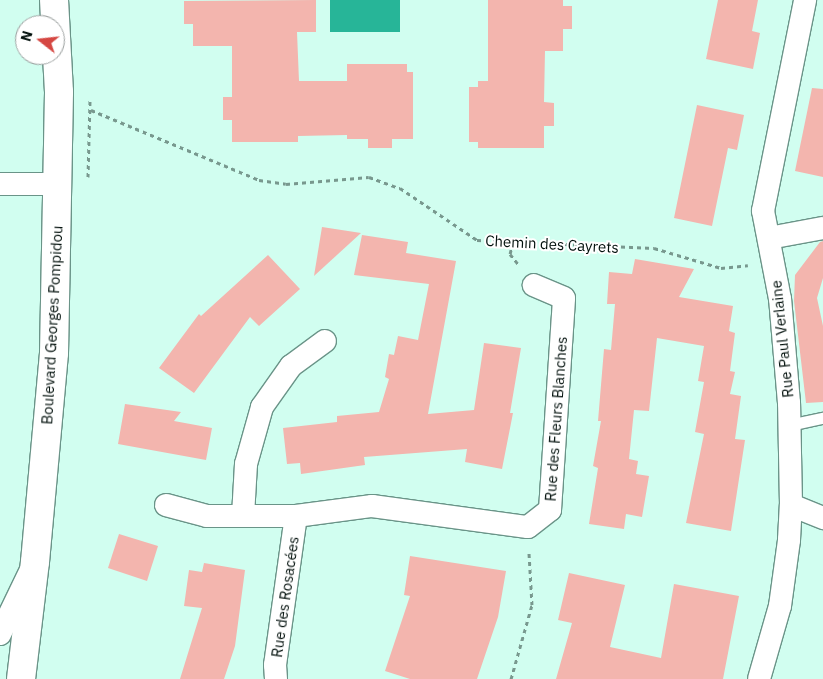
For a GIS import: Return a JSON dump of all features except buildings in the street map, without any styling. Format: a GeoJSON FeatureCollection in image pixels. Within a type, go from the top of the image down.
{"type":"FeatureCollection","features":[{"type":"Feature","properties":{"kind":"street","name":"Boulevard Georges Pompidou"},"geometry":{"type":"LineString","coordinates":[[21,679],[35,562],[54,353],[58,92],[54,0]]}},
{"type":"Feature","properties":{"kind":"street","name":"Rue Paul Verlaine"},"geometry":{"type":"LineString","coordinates":[[759,679],[780,606],[789,540],[790,505],[790,425],[780,299],[770,238],[763,211],[805,0]]}},
{"type":"Feature","properties":{"kind":"street"},"geometry":{"type":"LineString","coordinates":[[0,184],[58,184]]}},
{"type":"Feature","properties":{"kind":"street"},"geometry":{"type":"LineString","coordinates":[[770,238],[823,228]]}},
{"type":"Feature","properties":{"kind":"street","name":"Rue des Fleurs Blanches"},"geometry":{"type":"LineString","coordinates":[[528,527],[550,510],[564,298],[534,284]]}},
{"type":"Feature","properties":{"kind":"street"},"geometry":{"type":"LineString","coordinates":[[243,516],[246,464],[262,407],[291,366],[325,341]]}},
{"type":"Feature","properties":{"kind":"street"},"geometry":{"type":"LineString","coordinates":[[166,505],[207,516],[296,516],[372,506],[528,527]]}},
{"type":"Feature","properties":{"kind":"street"},"geometry":{"type":"LineString","coordinates":[[790,505],[823,518]]}},
{"type":"Feature","properties":{"kind":"street","name":"Rue des Rosacées"},"geometry":{"type":"LineString","coordinates":[[276,679],[275,665],[296,516]]}},
{"type":"Feature","properties":{"kind":"street"},"geometry":{"type":"LineString","coordinates":[[0,634],[35,562]]}},
{"type":"Feature","properties":{"kind":"lane"},"geometry":{"type":"LineString","coordinates":[[790,425],[823,418]]}},
{"type":"Feature","properties":{"kind":"path","name":"Chemin des Cayrets"},"geometry":{"type":"LineString","coordinates":[[91,110],[259,180],[286,184],[369,177],[400,188],[476,240],[654,248],[721,268],[773,262]]}},
{"type":"Feature","properties":{"kind":"path"},"geometry":{"type":"LineString","coordinates":[[511,679],[532,605],[528,527]]}},
{"type":"Feature","properties":{"kind":"shaded area"},"geometry":{"type":"Polygon","coordinates":[[[330,0],[400,0],[400,32],[330,32],[330,0]]]}}]}
